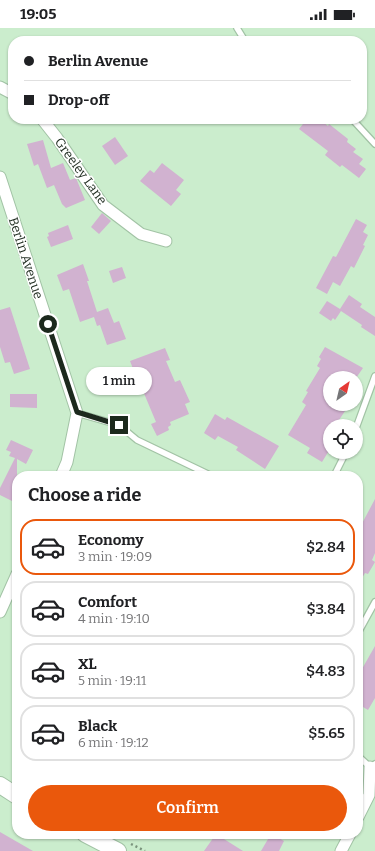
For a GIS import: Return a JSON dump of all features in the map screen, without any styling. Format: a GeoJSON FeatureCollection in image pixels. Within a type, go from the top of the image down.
{"type":"FeatureCollection","features":[{"type":"Feature","properties":{"kind":"main road"},"geometry":{"type":"LineString","coordinates":[[0,785],[12,793]]}},
{"type":"Feature","properties":{"kind":"main road"},"geometry":{"type":"LineString","coordinates":[[95,839],[118,851]]}},
{"type":"Feature","properties":{"kind":"street","name":"Greeley Lane"},"geometry":{"type":"LineString","coordinates":[[46,124],[103,205],[141,234],[166,241]]}},
{"type":"Feature","properties":{"kind":"street","name":"Berlin Avenue"},"geometry":{"type":"LineString","coordinates":[[0,177],[77,412],[67,462],[63,471]]}},
{"type":"Feature","properties":{"kind":"street"},"geometry":{"type":"LineString","coordinates":[[0,612],[12,585]]}},
{"type":"Feature","properties":{"kind":"street"},"geometry":{"type":"LineString","coordinates":[[363,807],[369,795],[373,765]]}},
{"type":"Feature","properties":{"kind":"street"},"geometry":{"type":"LineString","coordinates":[[341,851],[347,839]]}},
{"type":"Feature","properties":{"kind":"lane"},"geometry":{"type":"LineString","coordinates":[[357,124],[375,144]]}},
{"type":"Feature","properties":{"kind":"lane"},"geometry":{"type":"LineString","coordinates":[[359,419],[375,376]]}},
{"type":"Feature","properties":{"kind":"lane"},"geometry":{"type":"LineString","coordinates":[[77,412],[119,425],[137,440],[202,471]]}},
{"type":"Feature","properties":{"kind":"lane"},"geometry":{"type":"LineString","coordinates":[[336,471],[342,459]]}},
{"type":"Feature","properties":{"kind":"lane"},"geometry":{"type":"LineString","coordinates":[[363,624],[375,602]]}},
{"type":"Feature","properties":{"kind":"lane"},"geometry":{"type":"LineString","coordinates":[[363,759],[373,765]]}},
{"type":"Feature","properties":{"kind":"building"},"geometry":{"type":"Polygon","coordinates":[[[303,124],[325,124],[328,126],[329,124],[348,139],[347,142],[356,149],[353,152],[363,159],[359,164],[366,169],[359,178],[342,165],[340,167],[325,155],[328,151],[299,129],[303,124]]]}},
{"type":"Feature","properties":{"kind":"building"},"geometry":{"type":"Polygon","coordinates":[[[115,137],[128,156],[115,165],[102,146],[115,137]]]}},
{"type":"Feature","properties":{"kind":"building"},"geometry":{"type":"Polygon","coordinates":[[[43,140],[51,168],[63,163],[70,180],[76,178],[85,200],[66,208],[62,204],[54,185],[47,188],[38,164],[34,166],[27,144],[43,140]]]}},
{"type":"Feature","properties":{"kind":"building"},"geometry":{"type":"Polygon","coordinates":[[[162,163],[184,180],[176,190],[181,194],[171,206],[140,181],[150,170],[154,173],[162,163]]]}},
{"type":"Feature","properties":{"kind":"building"},"geometry":{"type":"Polygon","coordinates":[[[102,213],[111,221],[99,234],[91,227],[102,213]]]}},
{"type":"Feature","properties":{"kind":"building"},"geometry":{"type":"Polygon","coordinates":[[[356,219],[367,225],[363,232],[368,235],[363,245],[365,246],[354,268],[351,266],[340,286],[333,282],[327,294],[316,288],[333,256],[336,257],[356,219]]]}},
{"type":"Feature","properties":{"kind":"building"},"geometry":{"type":"Polygon","coordinates":[[[68,225],[73,239],[51,247],[47,237],[49,236],[48,233],[68,225]]]}},
{"type":"Feature","properties":{"kind":"building"},"geometry":{"type":"Polygon","coordinates":[[[83,264],[97,312],[108,308],[114,323],[119,321],[126,339],[107,345],[100,325],[97,326],[94,317],[80,322],[69,289],[63,291],[57,275],[83,264]]]}},
{"type":"Feature","properties":{"kind":"building"},"geometry":{"type":"Polygon","coordinates":[[[122,267],[126,278],[113,283],[109,271],[122,267]]]}},
{"type":"Feature","properties":{"kind":"building"},"geometry":{"type":"Polygon","coordinates":[[[349,295],[362,304],[360,307],[375,317],[375,336],[341,311],[335,320],[333,318],[331,321],[319,313],[327,301],[340,309],[349,295]]]}},
{"type":"Feature","properties":{"kind":"building"},"geometry":{"type":"Polygon","coordinates":[[[10,307],[30,369],[14,374],[10,362],[5,363],[0,347],[0,310],[10,307]]]}},
{"type":"Feature","properties":{"kind":"building"},"geometry":{"type":"Polygon","coordinates":[[[325,347],[363,368],[361,371],[323,371],[323,411],[345,411],[340,419],[323,419],[324,459],[322,462],[307,453],[310,448],[288,435],[306,405],[302,402],[308,392],[306,391],[320,368],[317,366],[321,359],[319,357],[325,347]]]}},
{"type":"Feature","properties":{"kind":"building"},"geometry":{"type":"Polygon","coordinates":[[[165,348],[170,360],[166,361],[175,382],[180,380],[190,402],[185,404],[189,414],[170,422],[171,425],[168,427],[169,430],[157,436],[151,424],[156,422],[143,391],[139,393],[134,380],[137,379],[130,361],[165,348]]]}},
{"type":"Feature","properties":{"kind":"building"},"geometry":{"type":"Polygon","coordinates":[[[10,394],[37,394],[37,408],[10,407],[10,394]]]}},
{"type":"Feature","properties":{"kind":"building"},"geometry":{"type":"Polygon","coordinates":[[[215,414],[225,420],[227,417],[279,446],[265,469],[236,450],[238,447],[218,436],[215,440],[204,433],[215,414]]]}},
{"type":"Feature","properties":{"kind":"building"},"geometry":{"type":"Polygon","coordinates":[[[11,440],[33,450],[26,464],[17,459],[17,471],[12,471],[12,501],[0,495],[0,488],[15,458],[9,456],[11,452],[6,450],[11,440]]]}},
{"type":"Feature","properties":{"kind":"building"},"geometry":{"type":"Polygon","coordinates":[[[375,499],[375,553],[372,560],[375,562],[368,574],[365,573],[363,576],[363,522],[375,499]]]}},
{"type":"Feature","properties":{"kind":"building"},"geometry":{"type":"Polygon","coordinates":[[[375,646],[375,698],[368,710],[363,707],[363,667],[375,646]]]}},
{"type":"Feature","properties":{"kind":"building"},"geometry":{"type":"Polygon","coordinates":[[[0,832],[33,851],[0,851],[0,832]]]}},
{"type":"Feature","properties":{"kind":"building"},"geometry":{"type":"Polygon","coordinates":[[[212,839],[224,839],[243,851],[204,851],[212,839]]]}},
{"type":"Feature","properties":{"kind":"building"},"geometry":{"type":"Polygon","coordinates":[[[268,839],[280,839],[284,841],[279,851],[261,851],[268,839]]]}},
{"type":"Feature","properties":{"kind":"route"},"geometry":{"type":"LineString","coordinates":[[48,324],[77,412],[119,425]]}}]}
